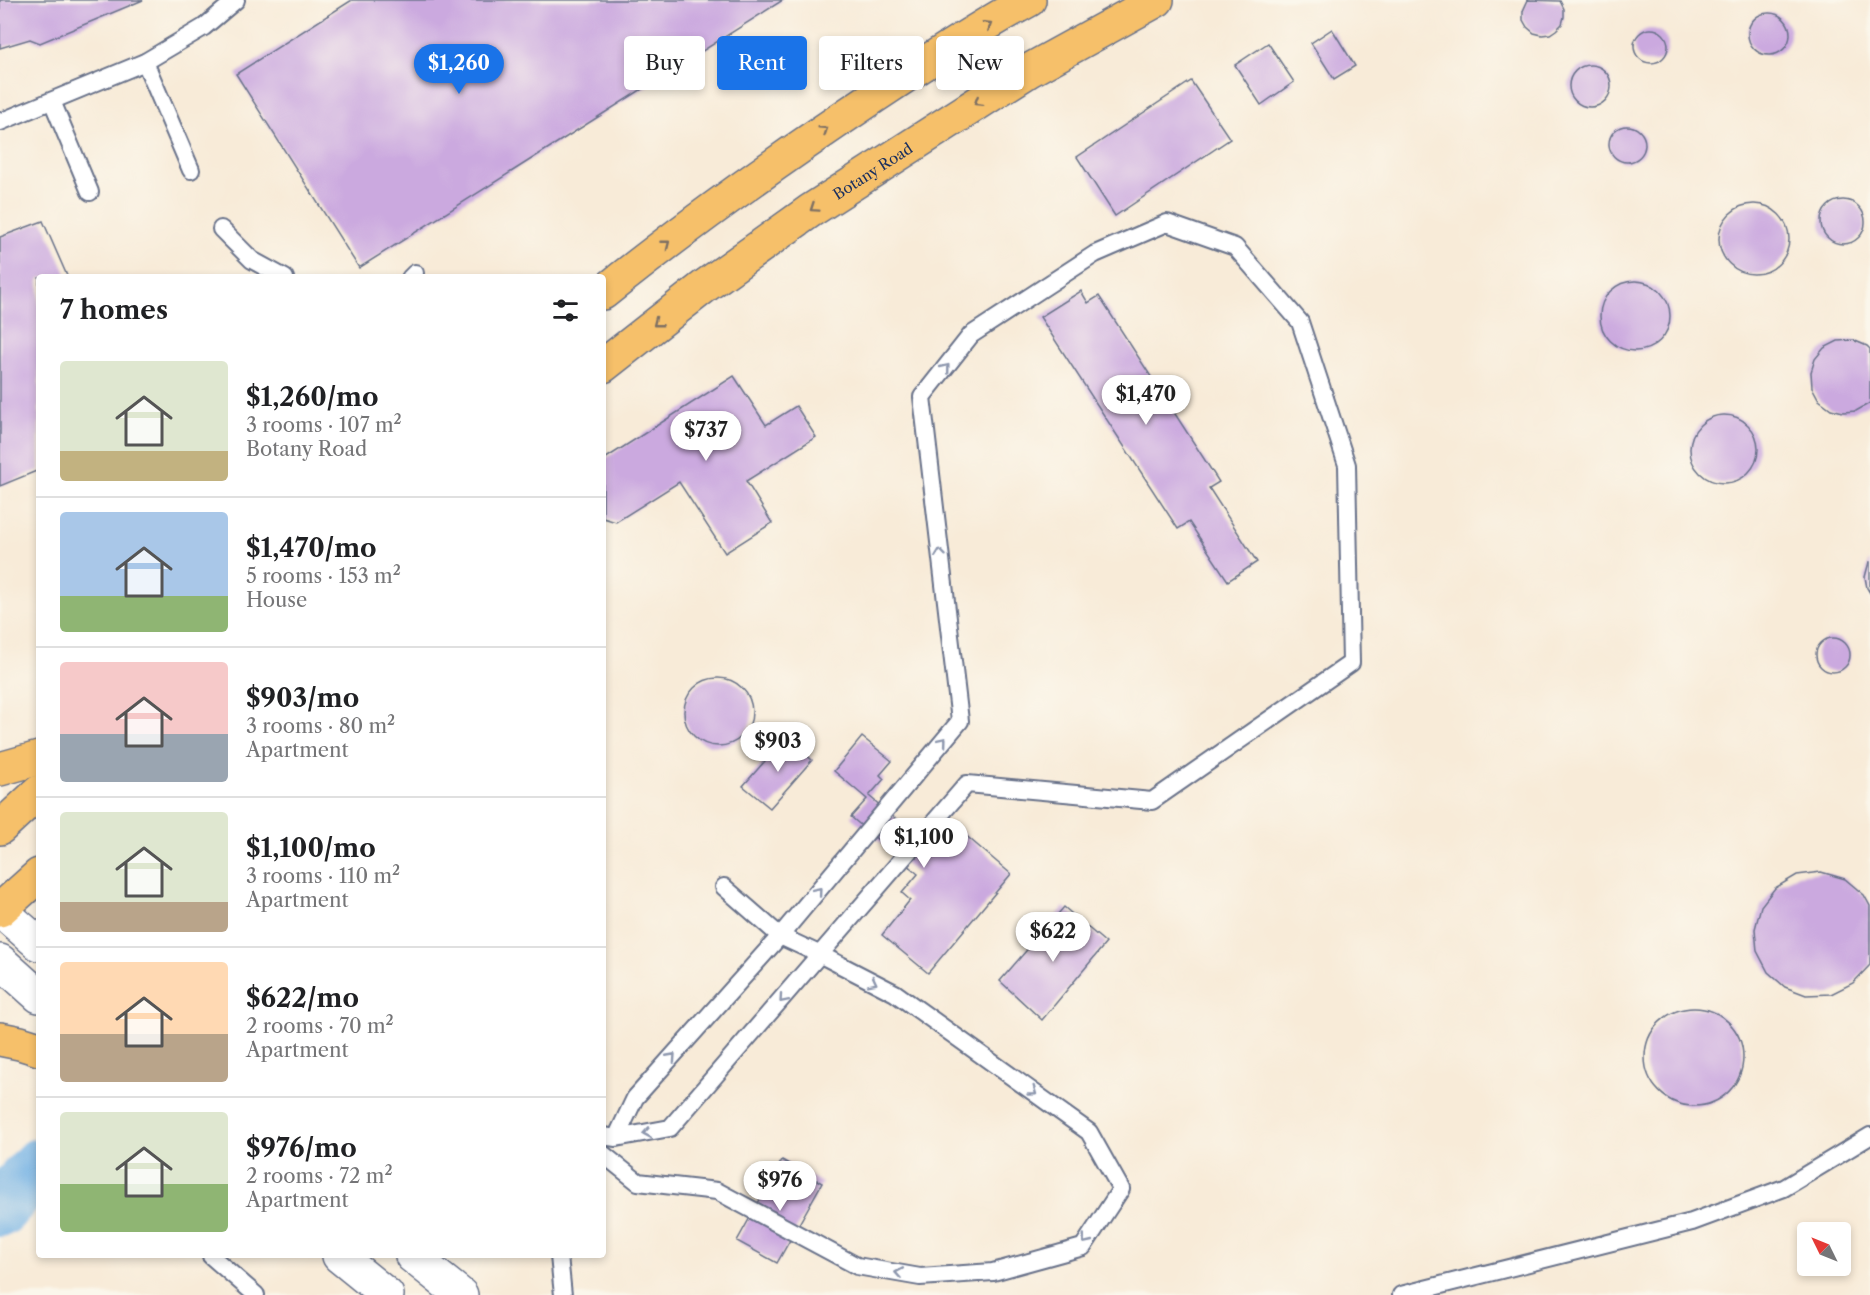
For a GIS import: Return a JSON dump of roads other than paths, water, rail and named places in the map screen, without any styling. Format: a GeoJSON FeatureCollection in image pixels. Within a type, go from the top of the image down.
{"type":"FeatureCollection","features":[{"type":"Feature","properties":{"kind":"main road"},"geometry":{"type":"LineString","coordinates":[[606,291],[684,230],[813,137],[917,68],[1029,0]]}},
{"type":"Feature","properties":{"kind":"main road","name":"Botany Road"},"geometry":{"type":"LineString","coordinates":[[606,364],[705,286],[810,211],[1028,71],[1156,0]]}},
{"type":"Feature","properties":{"kind":"main road"},"geometry":{"type":"LineString","coordinates":[[0,769],[36,759]]}},
{"type":"Feature","properties":{"kind":"main road"},"geometry":{"type":"LineString","coordinates":[[0,828],[36,795]]}},
{"type":"Feature","properties":{"kind":"main road"},"geometry":{"type":"LineString","coordinates":[[0,910],[36,878]]}},
{"type":"Feature","properties":{"kind":"main road"},"geometry":{"type":"LineString","coordinates":[[0,1039],[36,1048]]}},
{"type":"Feature","properties":{"kind":"street"},"geometry":{"type":"LineString","coordinates":[[0,910],[36,941]]}},
{"type":"Feature","properties":{"kind":"street"},"geometry":{"type":"LineString","coordinates":[[0,961],[36,993]]}},
{"type":"Feature","properties":{"kind":"street"},"geometry":{"type":"LineString","coordinates":[[341,1258],[387,1295]]}},
{"type":"Feature","properties":{"kind":"street"},"geometry":{"type":"LineString","coordinates":[[415,1258],[461,1295]]}},
{"type":"Feature","properties":{"kind":"lane"},"geometry":{"type":"LineString","coordinates":[[0,123],[145,62],[204,27],[236,0]]}},
{"type":"Feature","properties":{"kind":"lane"},"geometry":{"type":"LineString","coordinates":[[145,62],[191,170]]}},
{"type":"Feature","properties":{"kind":"lane"},"geometry":{"type":"LineString","coordinates":[[52,101],[90,192]]}},
{"type":"Feature","properties":{"kind":"lane"},"geometry":{"type":"LineString","coordinates":[[1167,223],[1235,247],[1300,322],[1347,465],[1351,663],[1152,801],[967,784],[670,1128],[609,1137],[635,1098],[780,936],[960,721],[922,397],[971,335],[1095,254],[1167,223]]}},
{"type":"Feature","properties":{"kind":"lane"},"geometry":{"type":"LineString","coordinates":[[221,229],[252,260],[278,274]]}},
{"type":"Feature","properties":{"kind":"lane"},"geometry":{"type":"LineString","coordinates":[[606,1156],[638,1182],[717,1191],[857,1266],[920,1277],[993,1272],[1083,1247],[1121,1189],[1089,1132],[895,993],[780,936],[724,887]]}},
{"type":"Feature","properties":{"kind":"lane"},"geometry":{"type":"LineString","coordinates":[[1401,1295],[1692,1222],[1784,1188],[1870,1136]]}},
{"type":"Feature","properties":{"kind":"lane"},"geometry":{"type":"LineString","coordinates":[[213,1258],[256,1295]]}},
{"type":"Feature","properties":{"kind":"lane"},"geometry":{"type":"LineString","coordinates":[[559,1258],[563,1295]]}},
{"type":"Feature","properties":{"kind":"waterway"},"geometry":{"type":"LineString","coordinates":[[0,1209],[36,1169]]}}]}
